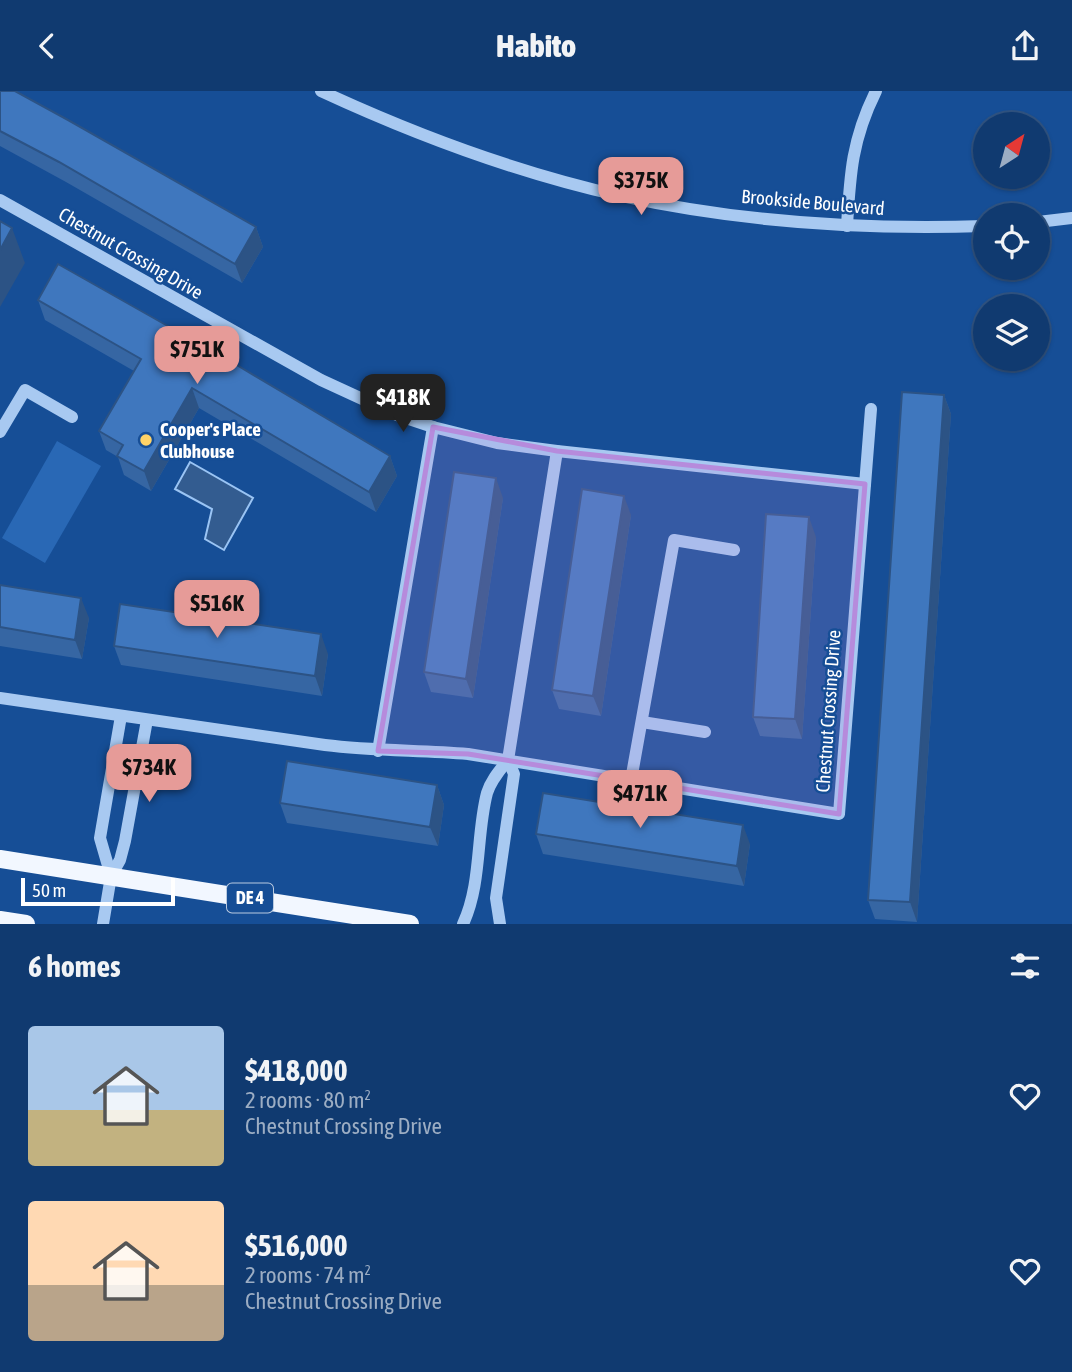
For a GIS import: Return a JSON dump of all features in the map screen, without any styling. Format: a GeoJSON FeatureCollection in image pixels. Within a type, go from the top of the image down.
{"type":"FeatureCollection","features":[{"type":"Feature","properties":{"kind":"main road","name":"DE 4"},"geometry":{"type":"LineString","coordinates":[[0,859],[410,924]]}},
{"type":"Feature","properties":{"kind":"main road"},"geometry":{"type":"LineString","coordinates":[[0,920],[26,924]]}},
{"type":"Feature","properties":{"kind":"street","name":"Brookside Boulevard"},"geometry":{"type":"LineString","coordinates":[[321,91],[426,135],[571,183],[621,196],[711,212],[847,226],[973,226]]}},
{"type":"Feature","properties":{"kind":"street"},"geometry":{"type":"LineString","coordinates":[[847,226],[851,164],[857,137],[876,91]]}},
{"type":"Feature","properties":{"kind":"street","name":"Chestnut Crossing Drive"},"geometry":{"type":"LineString","coordinates":[[0,200],[321,380],[397,415],[433,427],[497,443],[556,451],[866,484]]}},
{"type":"Feature","properties":{"kind":"street"},"geometry":{"type":"LineString","coordinates":[[1050,221],[1072,218]]}},
{"type":"Feature","properties":{"kind":"street"},"geometry":{"type":"LineString","coordinates":[[0,432],[25,390],[72,417]]}},
{"type":"Feature","properties":{"kind":"street","name":"Chestnut Crossing Drive"},"geometry":{"type":"LineString","coordinates":[[0,698],[378,751],[431,751],[508,760],[839,814],[871,409]]}},
{"type":"Feature","properties":{"kind":"street"},"geometry":{"type":"LineString","coordinates":[[378,751],[433,427]]}},
{"type":"Feature","properties":{"kind":"street"},"geometry":{"type":"LineString","coordinates":[[463,924],[475,884],[488,791],[508,760],[556,451]]}},
{"type":"Feature","properties":{"kind":"street"},"geometry":{"type":"LineString","coordinates":[[631,780],[674,540],[734,550]]}},
{"type":"Feature","properties":{"kind":"street"},"geometry":{"type":"LineString","coordinates":[[111,876],[100,838],[121,716]]}},
{"type":"Feature","properties":{"kind":"street"},"geometry":{"type":"LineString","coordinates":[[103,924],[111,876],[120,860],[125,841],[147,720]]}},
{"type":"Feature","properties":{"kind":"street"},"geometry":{"type":"LineString","coordinates":[[642,722],[705,732]]}},
{"type":"Feature","properties":{"kind":"street"},"geometry":{"type":"LineString","coordinates":[[500,924],[496,898],[514,774],[508,760]]}},
{"type":"Feature","properties":{"kind":"highlighted area"},"geometry":{"type":"Polygon","coordinates":[[[433,427],[557,451],[865,484],[839,814],[468,754],[378,751],[433,427]]]}},
{"type":"Feature","properties":{"kind":"shaded area"},"geometry":{"type":"Polygon","coordinates":[[[57,441],[101,466],[45,563],[2,538],[57,441]]]}},
{"type":"Feature","properties":{"kind":"shaded area"},"geometry":{"type":"Polygon","coordinates":[[[190,462],[253,498],[224,550],[205,539],[212,509],[175,489],[190,462]]]}},
{"type":"Feature","properties":{"kind":"building"},"geometry":{"type":"Polygon","coordinates":[[[0,91],[15,91],[256,227],[235,264],[0,131],[0,91]]]}},
{"type":"Feature","properties":{"kind":"building"},"geometry":{"type":"Polygon","coordinates":[[[0,221],[12,228],[0,250],[0,221]]]}},
{"type":"Feature","properties":{"kind":"building"},"geometry":{"type":"Polygon","coordinates":[[[58,264],[390,456],[369,492],[192,388],[144,471],[117,456],[123,445],[99,431],[141,359],[38,300],[58,264]]]}},
{"type":"Feature","properties":{"kind":"building"},"geometry":{"type":"Polygon","coordinates":[[[902,392],[944,395],[910,902],[868,900],[902,392]]]}},
{"type":"Feature","properties":{"kind":"building"},"geometry":{"type":"Polygon","coordinates":[[[454,472],[496,478],[466,679],[424,672],[454,472]]]}},
{"type":"Feature","properties":{"kind":"building"},"geometry":{"type":"Polygon","coordinates":[[[582,489],[624,496],[593,696],[552,690],[582,489]]]}},
{"type":"Feature","properties":{"kind":"building"},"geometry":{"type":"Polygon","coordinates":[[[766,514],[809,517],[795,719],[753,717],[766,514]]]}},
{"type":"Feature","properties":{"kind":"building"},"geometry":{"type":"Polygon","coordinates":[[[0,585],[81,598],[75,640],[0,627],[0,585]]]}},
{"type":"Feature","properties":{"kind":"building"},"geometry":{"type":"Polygon","coordinates":[[[120,604],[321,634],[315,676],[114,646],[120,604]]]}},
{"type":"Feature","properties":{"kind":"building"},"geometry":{"type":"Polygon","coordinates":[[[287,761],[437,785],[430,827],[280,803],[287,761]]]}},
{"type":"Feature","properties":{"kind":"building"},"geometry":{"type":"Polygon","coordinates":[[[543,793],[743,825],[737,866],[536,834],[543,793]]]}},
{"type":"Feature","properties":{"kind":"place","name":"Cooper's Place Clubhouse"},"geometry":{"type":"Point","coordinates":[146,440]}}]}
